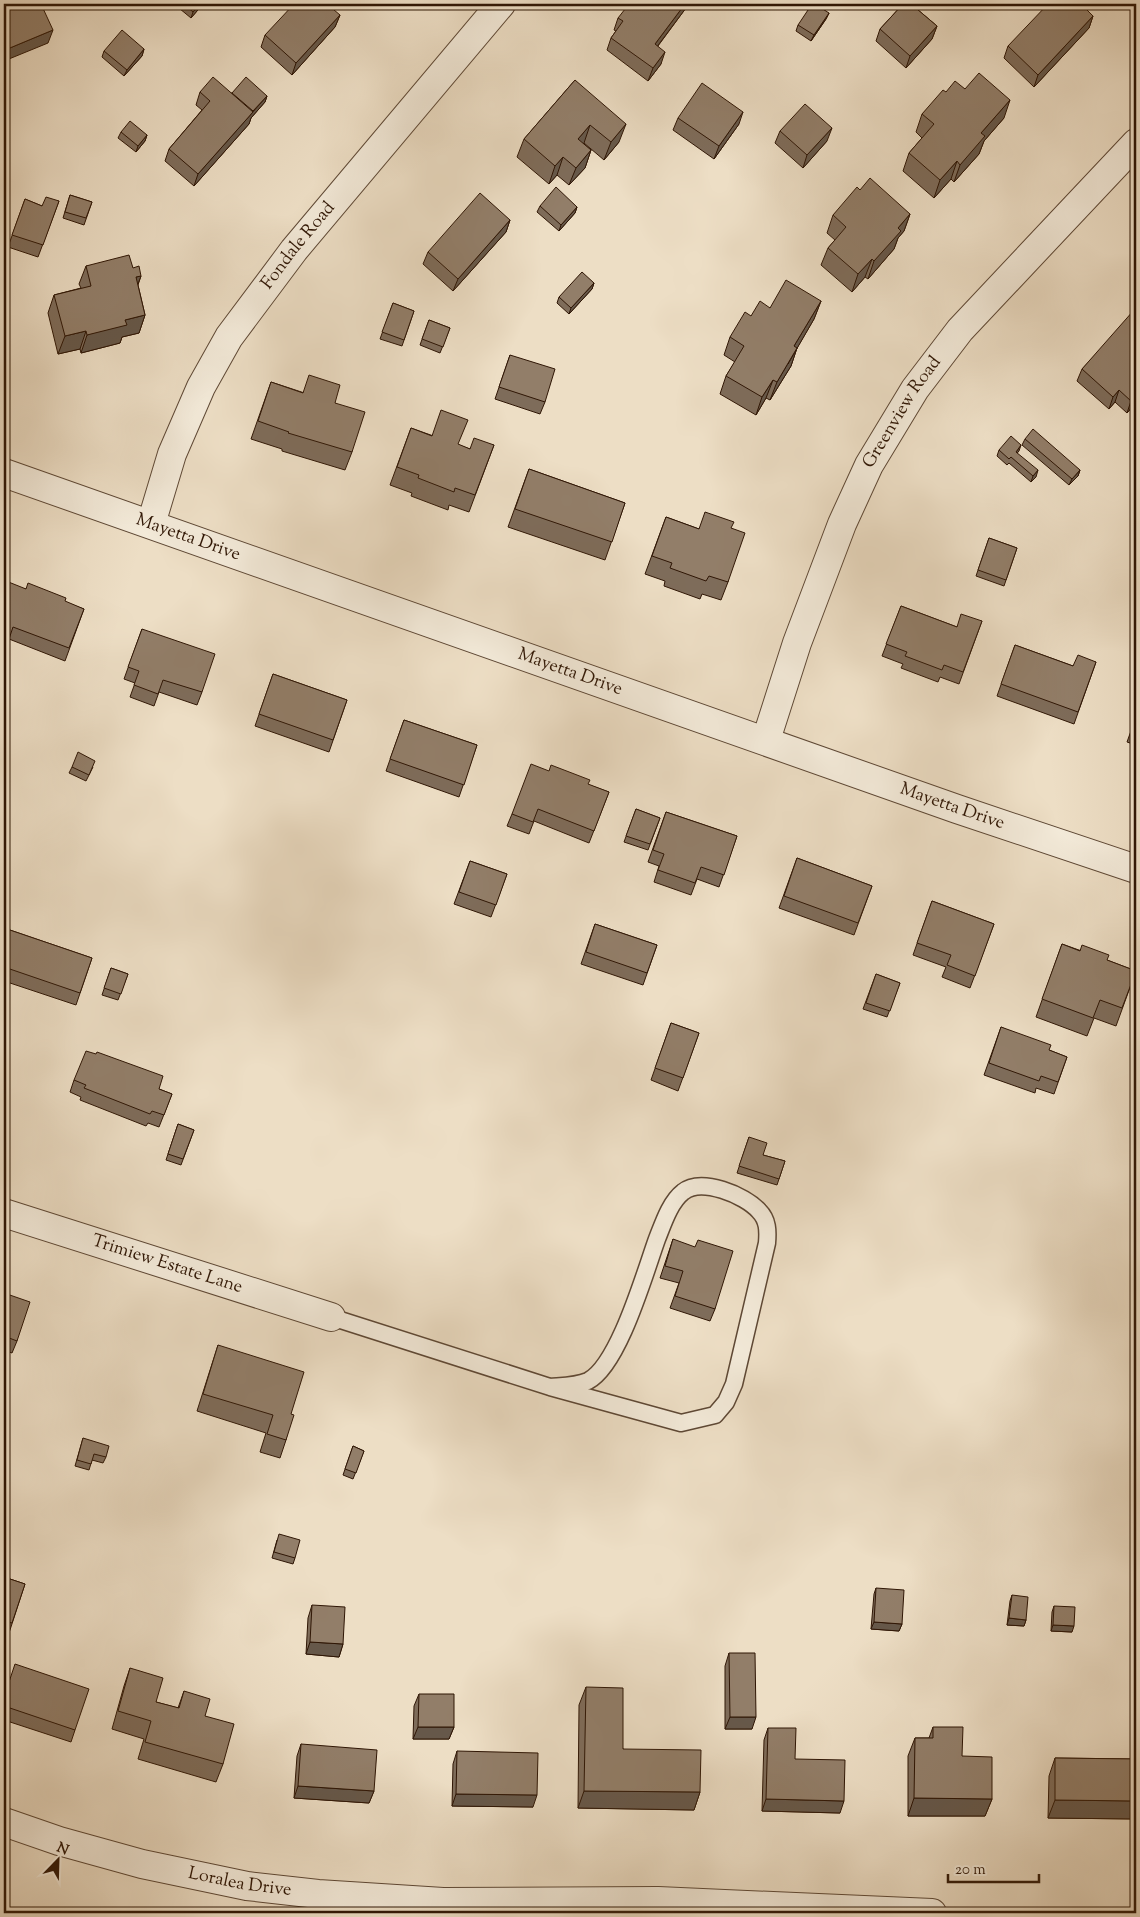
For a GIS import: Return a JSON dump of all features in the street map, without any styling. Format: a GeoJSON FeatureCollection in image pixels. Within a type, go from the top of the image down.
{"type":"FeatureCollection","features":[{"type":"Feature","properties":{"kind":"street","name":"Fondale Road"},"geometry":{"type":"LineString","coordinates":[[151,524],[172,454],[201,388],[229,337],[294,250],[501,4]]}},
{"type":"Feature","properties":{"kind":"street","name":"Greenview Road"},"geometry":{"type":"LineString","coordinates":[[766,740],[797,643],[842,524],[869,465],[915,389],[960,330],[1136,143]]}},
{"type":"Feature","properties":{"kind":"street","name":"Mayetta Drive"},"geometry":{"type":"LineString","coordinates":[[4,472],[957,809],[1136,869]]}},
{"type":"Feature","properties":{"kind":"street","name":"Trimiew Estate Lane"},"geometry":{"type":"LineString","coordinates":[[4,1213],[331,1317]]}},
{"type":"Feature","properties":{"kind":"street","name":"Loralea Drive"},"geometry":{"type":"LineString","coordinates":[[4,1822],[59,1841],[142,1864],[247,1886],[318,1894],[443,1902],[658,1901],[838,1911],[932,1913]]}},
{"type":"Feature","properties":{"kind":"lane"},"geometry":{"type":"LineString","coordinates":[[331,1317],[550,1387],[681,1423],[714,1415],[726,1402],[734,1384],[767,1243],[768,1226],[759,1211],[742,1198],[718,1189],[697,1186],[683,1192],[672,1206],[662,1227],[620,1338],[611,1356],[600,1371],[588,1381],[550,1387]]}},
{"type":"Feature","properties":{"kind":"building"},"geometry":{"type":"Polygon","coordinates":[[[4,4],[41,4],[53,30],[5,50],[4,4]]]}},
{"type":"Feature","properties":{"kind":"building"},"geometry":{"type":"Polygon","coordinates":[[[184,4],[200,4],[193,12],[184,4]]]}},
{"type":"Feature","properties":{"kind":"building"},"geometry":{"type":"Polygon","coordinates":[[[294,4],[327,4],[340,15],[296,63],[265,35],[294,4]]]}},
{"type":"Feature","properties":{"kind":"building"},"geometry":{"type":"Polygon","coordinates":[[[629,4],[685,4],[655,44],[665,52],[653,68],[611,38],[623,21],[618,18],[629,4]]]}},
{"type":"Feature","properties":{"kind":"building"},"geometry":{"type":"Polygon","coordinates":[[[812,4],[829,13],[814,35],[798,25],[812,4]]]}},
{"type":"Feature","properties":{"kind":"building"},"geometry":{"type":"Polygon","coordinates":[[[903,4],[911,4],[937,26],[910,56],[880,29],[903,4]]]}},
{"type":"Feature","properties":{"kind":"building"},"geometry":{"type":"Polygon","coordinates":[[[1048,4],[1081,4],[1093,16],[1038,75],[1008,46],[1048,4]]]}},
{"type":"Feature","properties":{"kind":"building"},"geometry":{"type":"Polygon","coordinates":[[[122,30],[144,49],[127,70],[104,51],[122,30]]]}},
{"type":"Feature","properties":{"kind":"building"},"geometry":{"type":"Polygon","coordinates":[[[979,73],[1010,100],[981,133],[985,136],[960,165],[957,161],[940,180],[909,153],[934,124],[922,114],[943,90],[946,92],[955,81],[965,89],[979,73]]]}},
{"type":"Feature","properties":{"kind":"building"},"geometry":{"type":"Polygon","coordinates":[[[213,77],[253,112],[198,174],[169,149],[210,101],[200,92],[213,77]]]}},
{"type":"Feature","properties":{"kind":"building"},"geometry":{"type":"Polygon","coordinates":[[[246,77],[267,96],[253,111],[232,93],[246,77]]]}},
{"type":"Feature","properties":{"kind":"building"},"geometry":{"type":"Polygon","coordinates":[[[575,80],[626,124],[611,142],[590,125],[578,139],[591,150],[576,168],[563,157],[555,166],[524,139],[575,80]]]}},
{"type":"Feature","properties":{"kind":"building"},"geometry":{"type":"Polygon","coordinates":[[[702,83],[743,112],[719,146],[678,118],[702,83]]]}},
{"type":"Feature","properties":{"kind":"building"},"geometry":{"type":"Polygon","coordinates":[[[805,104],[832,128],[807,155],[780,131],[805,104]]]}},
{"type":"Feature","properties":{"kind":"building"},"geometry":{"type":"Polygon","coordinates":[[[130,121],[147,135],[138,146],[121,132],[130,121]]]}},
{"type":"Feature","properties":{"kind":"building"},"geometry":{"type":"Polygon","coordinates":[[[870,178],[910,214],[898,228],[901,231],[874,261],[872,259],[858,274],[828,248],[846,227],[833,215],[857,187],[860,190],[870,178]]]}},
{"type":"Feature","properties":{"kind":"building"},"geometry":{"type":"Polygon","coordinates":[[[556,187],[577,207],[561,225],[540,206],[556,187]]]}},
{"type":"Feature","properties":{"kind":"building"},"geometry":{"type":"Polygon","coordinates":[[[480,193],[510,220],[458,279],[428,252],[480,193]]]}},
{"type":"Feature","properties":{"kind":"building"},"geometry":{"type":"Polygon","coordinates":[[[70,195],[92,202],[86,218],[65,212],[70,195]]]}},
{"type":"Feature","properties":{"kind":"building"},"geometry":{"type":"Polygon","coordinates":[[[46,197],[59,201],[43,245],[12,235],[25,199],[42,206],[46,197]]]}},
{"type":"Feature","properties":{"kind":"building"},"geometry":{"type":"Polygon","coordinates":[[[129,255],[133,268],[139,266],[141,276],[136,277],[145,315],[125,320],[127,325],[87,335],[86,331],[65,336],[54,295],[91,286],[86,266],[129,255]]]}},
{"type":"Feature","properties":{"kind":"building"},"geometry":{"type":"Polygon","coordinates":[[[582,272],[594,283],[571,308],[559,297],[582,272]]]}},
{"type":"Feature","properties":{"kind":"building"},"geometry":{"type":"Polygon","coordinates":[[[786,280],[821,301],[794,346],[797,348],[777,382],[773,380],[762,397],[726,376],[744,346],[730,337],[745,312],[751,316],[760,301],[770,308],[786,280]]]}},
{"type":"Feature","properties":{"kind":"building"},"geometry":{"type":"Polygon","coordinates":[[[393,303],[414,311],[404,340],[382,332],[393,303]]]}},
{"type":"Feature","properties":{"kind":"building"},"geometry":{"type":"Polygon","coordinates":[[[1134,310],[1136,312],[1136,395],[1131,401],[1119,390],[1113,397],[1082,369],[1134,310]]]}},
{"type":"Feature","properties":{"kind":"building"},"geometry":{"type":"Polygon","coordinates":[[[429,320],[450,328],[443,347],[422,339],[429,320]]]}},
{"type":"Feature","properties":{"kind":"building"},"geometry":{"type":"Polygon","coordinates":[[[510,355],[555,369],[545,402],[499,387],[510,355]]]}},
{"type":"Feature","properties":{"kind":"building"},"geometry":{"type":"Polygon","coordinates":[[[309,375],[340,385],[335,403],[365,412],[352,452],[288,433],[258,421],[271,382],[303,393],[309,375]]]}},
{"type":"Feature","properties":{"kind":"building"},"geometry":{"type":"Polygon","coordinates":[[[441,410],[468,420],[458,444],[470,449],[474,438],[494,445],[475,495],[455,488],[454,492],[418,478],[419,475],[397,467],[411,428],[432,436],[441,410]]]}},
{"type":"Feature","properties":{"kind":"building"},"geometry":{"type":"Polygon","coordinates":[[[1033,429],[1080,470],[1072,479],[1025,439],[1033,429]]]}},
{"type":"Feature","properties":{"kind":"building"},"geometry":{"type":"Polygon","coordinates":[[[1011,436],[1021,445],[1016,452],[1038,470],[1033,476],[1011,457],[1009,459],[999,450],[1011,436]]]}},
{"type":"Feature","properties":{"kind":"building"},"geometry":{"type":"Polygon","coordinates":[[[529,469],[625,503],[612,542],[515,509],[529,469]]]}},
{"type":"Feature","properties":{"kind":"building"},"geometry":{"type":"Polygon","coordinates":[[[705,512],[734,522],[731,528],[745,533],[728,582],[709,576],[706,581],[670,568],[672,563],[652,556],[666,517],[699,529],[705,512]]]}},
{"type":"Feature","properties":{"kind":"building"},"geometry":{"type":"Polygon","coordinates":[[[989,538],[1017,548],[1006,580],[978,570],[989,538]]]}},
{"type":"Feature","properties":{"kind":"building"},"geometry":{"type":"Polygon","coordinates":[[[6,581],[26,589],[28,583],[66,598],[65,601],[84,609],[69,648],[13,627],[9,639],[4,637],[4,586],[6,581]]]}},
{"type":"Feature","properties":{"kind":"building"},"geometry":{"type":"Polygon","coordinates":[[[901,606],[957,627],[961,614],[982,621],[963,672],[944,665],[942,670],[905,656],[907,652],[886,644],[901,606]]]}},
{"type":"Feature","properties":{"kind":"building"},"geometry":{"type":"Polygon","coordinates":[[[142,629],[215,654],[202,692],[163,680],[158,694],[134,685],[139,671],[128,667],[142,629]]]}},
{"type":"Feature","properties":{"kind":"building"},"geometry":{"type":"Polygon","coordinates":[[[1015,645],[1073,666],[1078,655],[1096,662],[1078,712],[1001,684],[1015,645]]]}},
{"type":"Feature","properties":{"kind":"building"},"geometry":{"type":"Polygon","coordinates":[[[273,674],[347,700],[333,740],[259,714],[273,674]]]}},
{"type":"Feature","properties":{"kind":"building"},"geometry":{"type":"Polygon","coordinates":[[[1136,717],[1136,731],[1132,730],[1136,717]]]}},
{"type":"Feature","properties":{"kind":"building"},"geometry":{"type":"Polygon","coordinates":[[[404,720],[477,745],[464,785],[390,759],[404,720]]]}},
{"type":"Feature","properties":{"kind":"building"},"geometry":{"type":"Polygon","coordinates":[[[78,752],[95,761],[89,775],[72,767],[78,752]]]}},
{"type":"Feature","properties":{"kind":"building"},"geometry":{"type":"Polygon","coordinates":[[[531,764],[549,771],[551,765],[590,780],[588,784],[609,792],[594,831],[538,809],[533,822],[512,814],[531,764]]]}},
{"type":"Feature","properties":{"kind":"building"},"geometry":{"type":"Polygon","coordinates":[[[636,809],[660,818],[650,844],[626,836],[636,809]]]}},
{"type":"Feature","properties":{"kind":"building"},"geometry":{"type":"Polygon","coordinates":[[[666,812],[737,836],[724,875],[701,867],[695,883],[658,870],[664,854],[653,850],[666,812]]]}},
{"type":"Feature","properties":{"kind":"building"},"geometry":{"type":"Polygon","coordinates":[[[797,858],[872,886],[858,923],[784,896],[797,858]]]}},
{"type":"Feature","properties":{"kind":"building"},"geometry":{"type":"Polygon","coordinates":[[[470,861],[507,874],[496,905],[459,892],[470,861]]]}},
{"type":"Feature","properties":{"kind":"building"},"geometry":{"type":"Polygon","coordinates":[[[932,901],[994,924],[975,976],[947,965],[951,955],[917,943],[932,901]]]}},
{"type":"Feature","properties":{"kind":"building"},"geometry":{"type":"Polygon","coordinates":[[[595,924],[657,945],[647,973],[586,952],[595,924]]]}},
{"type":"Feature","properties":{"kind":"building"},"geometry":{"type":"Polygon","coordinates":[[[4,928],[92,958],[80,993],[4,967],[4,928]]]}},
{"type":"Feature","properties":{"kind":"building"},"geometry":{"type":"Polygon","coordinates":[[[1062,944],[1080,951],[1082,945],[1109,955],[1107,960],[1136,971],[1122,1008],[1100,1000],[1093,1018],[1042,999],[1062,944]]]}},
{"type":"Feature","properties":{"kind":"building"},"geometry":{"type":"Polygon","coordinates":[[[111,968],[128,974],[121,994],[104,988],[111,968]]]}},
{"type":"Feature","properties":{"kind":"building"},"geometry":{"type":"Polygon","coordinates":[[[876,974],[900,983],[890,1011],[866,1003],[876,974]]]}},
{"type":"Feature","properties":{"kind":"building"},"geometry":{"type":"Polygon","coordinates":[[[671,1023],[699,1033],[683,1078],[655,1068],[671,1023]]]}},
{"type":"Feature","properties":{"kind":"building"},"geometry":{"type":"Polygon","coordinates":[[[1001,1027],[1051,1045],[1049,1050],[1067,1057],[1058,1082],[1041,1076],[1039,1081],[989,1063],[1001,1027]]]}},
{"type":"Feature","properties":{"kind":"building"},"geometry":{"type":"Polygon","coordinates":[[[86,1051],[96,1054],[97,1052],[163,1076],[159,1089],[172,1094],[164,1115],[152,1111],[150,1114],[84,1088],[86,1085],[74,1080],[86,1051]]]}},
{"type":"Feature","properties":{"kind":"building"},"geometry":{"type":"Polygon","coordinates":[[[178,1124],[194,1130],[183,1159],[168,1154],[178,1124]]]}},
{"type":"Feature","properties":{"kind":"building"},"geometry":{"type":"Polygon","coordinates":[[[749,1137],[767,1143],[763,1155],[785,1161],[779,1179],[739,1166],[749,1137]]]}},
{"type":"Feature","properties":{"kind":"building"},"geometry":{"type":"Polygon","coordinates":[[[673,1239],[695,1247],[698,1240],[733,1251],[715,1309],[675,1296],[683,1271],[665,1266],[673,1239]]]}},
{"type":"Feature","properties":{"kind":"building"},"geometry":{"type":"Polygon","coordinates":[[[4,1293],[30,1302],[17,1341],[4,1336],[4,1293]]]}},
{"type":"Feature","properties":{"kind":"building"},"geometry":{"type":"Polygon","coordinates":[[[218,1345],[304,1372],[291,1414],[294,1415],[286,1440],[267,1434],[273,1415],[203,1394],[218,1345]]]}},
{"type":"Feature","properties":{"kind":"building"},"geometry":{"type":"Polygon","coordinates":[[[83,1438],[109,1446],[106,1457],[94,1454],[91,1464],[77,1460],[83,1438]]]}},
{"type":"Feature","properties":{"kind":"building"},"geometry":{"type":"Polygon","coordinates":[[[353,1446],[364,1451],[356,1473],[345,1469],[353,1446]]]}},
{"type":"Feature","properties":{"kind":"building"},"geometry":{"type":"Polygon","coordinates":[[[279,1534],[300,1540],[295,1558],[274,1552],[279,1534]]]}},
{"type":"Feature","properties":{"kind":"building"},"geometry":{"type":"Polygon","coordinates":[[[4,1577],[25,1584],[12,1623],[4,1621],[4,1577]]]}},
{"type":"Feature","properties":{"kind":"building"},"geometry":{"type":"Polygon","coordinates":[[[876,1588],[904,1590],[902,1624],[874,1622],[876,1588]]]}},
{"type":"Feature","properties":{"kind":"building"},"geometry":{"type":"Polygon","coordinates":[[[1012,1595],[1028,1597],[1026,1620],[1009,1618],[1012,1595]]]}},
{"type":"Feature","properties":{"kind":"building"},"geometry":{"type":"Polygon","coordinates":[[[312,1605],[345,1607],[343,1644],[310,1642],[312,1605]]]}},
{"type":"Feature","properties":{"kind":"building"},"geometry":{"type":"Polygon","coordinates":[[[1054,1606],[1075,1607],[1074,1626],[1053,1625],[1054,1606]]]}},
{"type":"Feature","properties":{"kind":"building"},"geometry":{"type":"Polygon","coordinates":[[[729,1653],[755,1653],[756,1717],[730,1717],[729,1653]]]}},
{"type":"Feature","properties":{"kind":"building"},"geometry":{"type":"Polygon","coordinates":[[[15,1664],[89,1689],[75,1730],[4,1706],[4,1697],[15,1664]]]}},
{"type":"Feature","properties":{"kind":"building"},"geometry":{"type":"Polygon","coordinates":[[[130,1668],[163,1678],[156,1702],[179,1708],[184,1691],[210,1699],[205,1716],[234,1724],[223,1764],[145,1742],[151,1721],[118,1711],[130,1668]]]}},
{"type":"Feature","properties":{"kind":"building"},"geometry":{"type":"Polygon","coordinates":[[[586,1687],[623,1688],[623,1749],[701,1750],[700,1792],[584,1791],[586,1687]]]}},
{"type":"Feature","properties":{"kind":"building"},"geometry":{"type":"Polygon","coordinates":[[[419,1694],[454,1694],[454,1727],[418,1727],[419,1694]]]}},
{"type":"Feature","properties":{"kind":"building"},"geometry":{"type":"Polygon","coordinates":[[[933,1727],[963,1727],[962,1756],[992,1757],[992,1799],[914,1798],[915,1738],[933,1738],[933,1727]]]}},
{"type":"Feature","properties":{"kind":"building"},"geometry":{"type":"Polygon","coordinates":[[[768,1728],[796,1728],[795,1759],[845,1760],[844,1801],[766,1799],[768,1728]]]}},
{"type":"Feature","properties":{"kind":"building"},"geometry":{"type":"Polygon","coordinates":[[[301,1744],[377,1750],[374,1791],[298,1786],[301,1744]]]}},
{"type":"Feature","properties":{"kind":"building"},"geometry":{"type":"Polygon","coordinates":[[[457,1751],[538,1753],[537,1795],[456,1794],[457,1751]]]}},
{"type":"Feature","properties":{"kind":"building"},"geometry":{"type":"Polygon","coordinates":[[[1055,1758],[1136,1759],[1136,1801],[1055,1800],[1055,1758]]]}}]}
